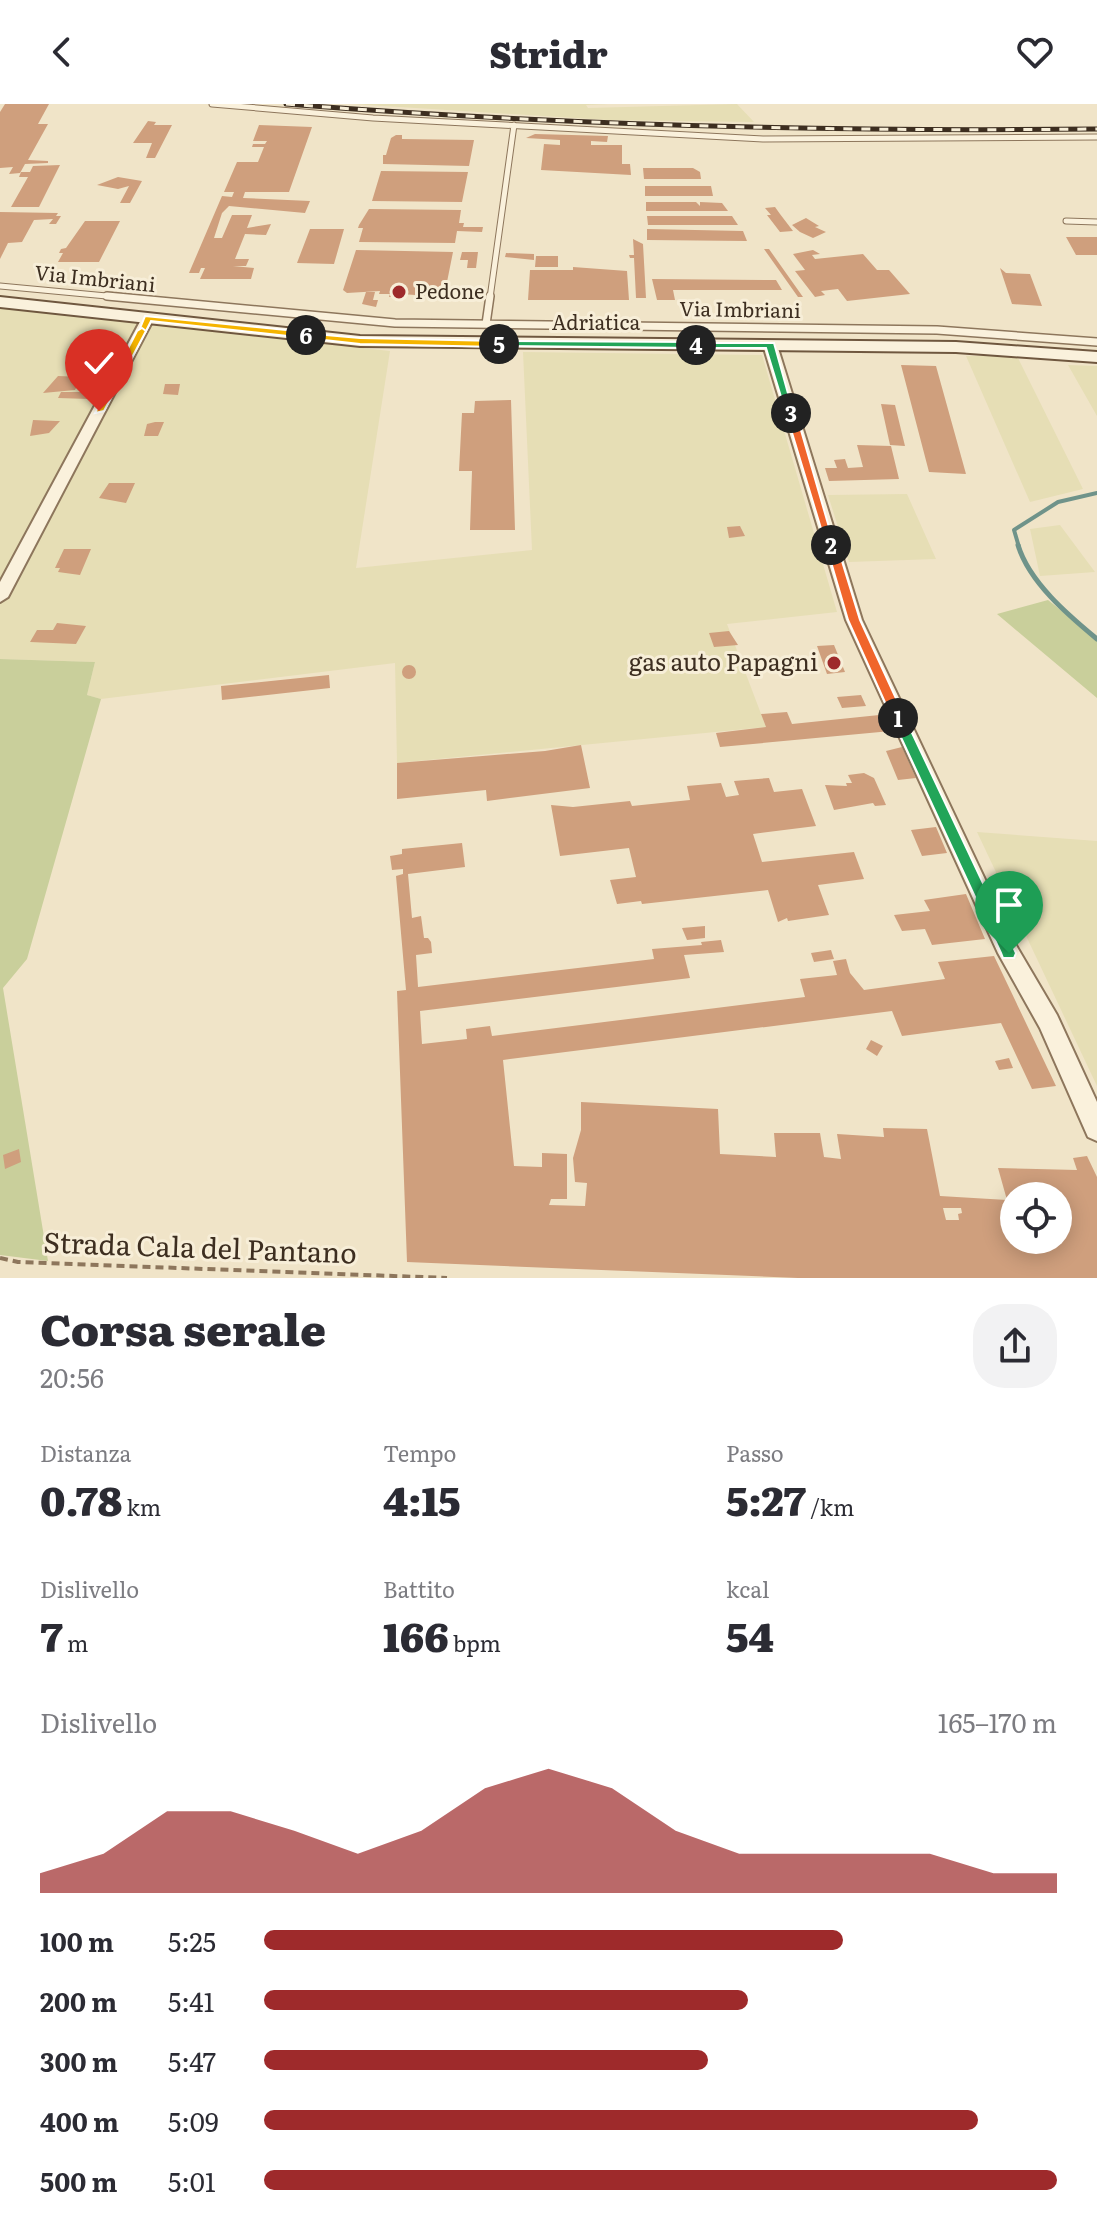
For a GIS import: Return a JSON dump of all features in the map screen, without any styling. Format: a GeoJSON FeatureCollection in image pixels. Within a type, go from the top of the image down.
{"type":"FeatureCollection","features":[{"type":"Feature","properties":{"kind":"main road","name":"Adriatica"},"geometry":{"type":"LineString","coordinates":[[0,302],[360,341],[956,347],[1097,357]]}},
{"type":"Feature","properties":{"kind":"street"},"geometry":{"type":"LineString","coordinates":[[0,597],[148,318]]}},
{"type":"Feature","properties":{"kind":"street"},"geometry":{"type":"LineString","coordinates":[[770,345],[854,620],[1009,953],[1049,1022],[1097,1129]]}},
{"type":"Feature","properties":{"kind":"lane"},"geometry":{"type":"LineString","coordinates":[[212,104],[373,118],[763,139],[1097,137]]}},
{"type":"Feature","properties":{"kind":"lane"},"geometry":{"type":"LineString","coordinates":[[486,324],[514,125]]}},
{"type":"Feature","properties":{"kind":"lane"},"geometry":{"type":"LineString","coordinates":[[1066,221],[1097,222]]}},
{"type":"Feature","properties":{"kind":"lane","name":"Via Imbriani"},"geometry":{"type":"LineString","coordinates":[[0,286],[395,323],[937,330],[1097,342]]}},
{"type":"Feature","properties":{"kind":"path","name":"Strada Cala del Pantano"},"geometry":{"type":"LineString","coordinates":[[0,1258],[18,1262],[447,1278]]}},
{"type":"Feature","properties":{"kind":"shaded area"},"geometry":{"type":"Polygon","coordinates":[[[352,104],[608,104],[586,105],[588,108],[737,104],[754,122],[607,120],[352,104]]]}},
{"type":"Feature","properties":{"kind":"shaded area"},"geometry":{"type":"Polygon","coordinates":[[[0,308],[390,351],[356,568],[532,550],[523,352],[762,355],[837,612],[727,624],[766,727],[397,763],[395,663],[101,699],[87,695],[95,662],[0,659],[0,308]]]}},
{"type":"Feature","properties":{"kind":"shaded area"},"geometry":{"type":"Polygon","coordinates":[[[966,356],[1017,356],[1083,489],[1030,502],[966,356]]]}},
{"type":"Feature","properties":{"kind":"shaded area"},"geometry":{"type":"Polygon","coordinates":[[[1068,365],[1097,366],[1097,416],[1068,365]]]}},
{"type":"Feature","properties":{"kind":"shaded area"},"geometry":{"type":"Polygon","coordinates":[[[907,494],[936,559],[849,562],[828,495],[907,494]]]}},
{"type":"Feature","properties":{"kind":"shaded area"},"geometry":{"type":"Polygon","coordinates":[[[1060,525],[1095,572],[1040,576],[1030,529],[1060,525]]]}},
{"type":"Feature","properties":{"kind":"shaded area"},"geometry":{"type":"Polygon","coordinates":[[[977,832],[1097,841],[1097,1086],[977,832]]]}},
{"type":"Feature","properties":{"kind":"green space"},"geometry":{"type":"Polygon","coordinates":[[[1048,600],[1097,639],[1097,698],[997,614],[1048,600]]]}},
{"type":"Feature","properties":{"kind":"green space"},"geometry":{"type":"Polygon","coordinates":[[[0,659],[95,662],[87,695],[101,699],[27,959],[3,988],[48,1261],[0,1255],[0,659]]]}},
{"type":"Feature","properties":{"kind":"building"},"geometry":{"type":"Polygon","coordinates":[[[5,104],[49,104],[38,124],[48,124],[28,160],[48,163],[25,164],[20,173],[9,174],[13,167],[0,168],[0,112],[5,104]]]}},
{"type":"Feature","properties":{"kind":"building"},"geometry":{"type":"Polygon","coordinates":[[[148,121],[156,122],[154,125],[172,125],[155,158],[146,158],[152,143],[133,143],[148,121]]]}},
{"type":"Feature","properties":{"kind":"building"},"geometry":{"type":"Polygon","coordinates":[[[259,125],[312,127],[289,192],[245,192],[243,198],[310,201],[305,213],[229,206],[222,213],[214,238],[222,238],[232,215],[252,215],[247,228],[271,224],[266,235],[245,234],[235,259],[249,259],[246,266],[233,266],[254,268],[251,279],[200,279],[205,268],[201,268],[199,273],[189,273],[222,196],[232,197],[234,192],[224,192],[237,162],[258,162],[264,147],[252,147],[253,144],[265,144],[267,141],[253,141],[259,125]]]}},
{"type":"Feature","properties":{"kind":"building"},"geometry":{"type":"Polygon","coordinates":[[[535,134],[608,136],[607,142],[591,141],[591,145],[622,145],[622,164],[630,164],[631,175],[541,170],[544,144],[560,145],[560,140],[526,138],[535,134]]]}},
{"type":"Feature","properties":{"kind":"building"},"geometry":{"type":"Polygon","coordinates":[[[402,135],[402,139],[474,140],[469,166],[383,164],[383,155],[386,155],[391,138],[402,135]]]}},
{"type":"Feature","properties":{"kind":"building"},"geometry":{"type":"Polygon","coordinates":[[[60,165],[39,207],[11,207],[28,177],[19,177],[21,172],[30,172],[33,166],[60,165]]]}},
{"type":"Feature","properties":{"kind":"building"},"geometry":{"type":"Polygon","coordinates":[[[643,168],[693,168],[700,172],[701,179],[644,179],[643,168]]]}},
{"type":"Feature","properties":{"kind":"building"},"geometry":{"type":"Polygon","coordinates":[[[381,171],[468,172],[462,202],[372,201],[381,171]]]}},
{"type":"Feature","properties":{"kind":"building"},"geometry":{"type":"Polygon","coordinates":[[[118,177],[142,181],[130,203],[120,203],[129,186],[118,189],[97,185],[118,177]]]}},
{"type":"Feature","properties":{"kind":"building"},"geometry":{"type":"Polygon","coordinates":[[[645,186],[711,186],[713,196],[645,196],[645,186]]]}},
{"type":"Feature","properties":{"kind":"building"},"geometry":{"type":"Polygon","coordinates":[[[646,202],[696,202],[700,206],[700,202],[722,203],[728,211],[646,211],[646,202]]]}},
{"type":"Feature","properties":{"kind":"building"},"geometry":{"type":"Polygon","coordinates":[[[775,207],[793,231],[780,232],[767,215],[771,215],[765,208],[775,207]]]}},
{"type":"Feature","properties":{"kind":"building"},"geometry":{"type":"Polygon","coordinates":[[[369,209],[461,210],[459,223],[464,223],[463,227],[483,227],[482,232],[457,231],[455,243],[359,242],[363,228],[358,228],[369,209]]]}},
{"type":"Feature","properties":{"kind":"building"},"geometry":{"type":"Polygon","coordinates":[[[0,212],[58,213],[56,216],[61,216],[56,224],[49,224],[53,219],[34,220],[22,242],[8,243],[0,259],[0,212]]]}},
{"type":"Feature","properties":{"kind":"building"},"geometry":{"type":"Polygon","coordinates":[[[647,216],[732,216],[738,225],[648,225],[647,216]]]}},
{"type":"Feature","properties":{"kind":"building"},"geometry":{"type":"Polygon","coordinates":[[[806,218],[826,232],[813,238],[792,225],[806,218]]]}},
{"type":"Feature","properties":{"kind":"building"},"geometry":{"type":"Polygon","coordinates":[[[85,221],[120,221],[99,262],[58,262],[63,253],[59,253],[61,249],[66,248],[85,221]]]}},
{"type":"Feature","properties":{"kind":"building"},"geometry":{"type":"Polygon","coordinates":[[[310,229],[344,229],[334,264],[297,263],[310,229]]]}},
{"type":"Feature","properties":{"kind":"building"},"geometry":{"type":"Polygon","coordinates":[[[647,229],[743,231],[747,241],[647,240],[647,229]]]}},
{"type":"Feature","properties":{"kind":"building"},"geometry":{"type":"Polygon","coordinates":[[[1066,237],[1097,237],[1097,255],[1076,255],[1066,237]]]}},
{"type":"Feature","properties":{"kind":"building"},"geometry":{"type":"Polygon","coordinates":[[[633,239],[643,244],[646,298],[636,298],[634,258],[629,255],[634,255],[633,239]]]}},
{"type":"Feature","properties":{"kind":"building"},"geometry":{"type":"Polygon","coordinates":[[[764,249],[769,249],[803,297],[798,297],[764,249]]]}},
{"type":"Feature","properties":{"kind":"building"},"geometry":{"type":"Polygon","coordinates":[[[356,250],[453,252],[444,297],[401,294],[400,297],[389,297],[390,294],[379,294],[380,291],[347,293],[343,290],[356,250]]]}},
{"type":"Feature","properties":{"kind":"building"},"geometry":{"type":"Polygon","coordinates":[[[813,250],[820,254],[812,255],[815,259],[863,254],[877,270],[889,270],[910,294],[847,301],[838,289],[821,291],[825,295],[815,297],[795,271],[805,270],[793,254],[813,250]]]}},
{"type":"Feature","properties":{"kind":"building"},"geometry":{"type":"Polygon","coordinates":[[[462,252],[478,252],[476,268],[467,268],[468,260],[460,260],[462,252]]]}},
{"type":"Feature","properties":{"kind":"building"},"geometry":{"type":"Polygon","coordinates":[[[506,253],[534,254],[534,260],[505,257],[506,253]]]}},
{"type":"Feature","properties":{"kind":"building"},"geometry":{"type":"Polygon","coordinates":[[[536,256],[558,256],[558,267],[535,267],[536,256]]]}},
{"type":"Feature","properties":{"kind":"building"},"geometry":{"type":"Polygon","coordinates":[[[573,267],[627,271],[629,300],[528,300],[530,270],[573,270],[573,267]]]}},
{"type":"Feature","properties":{"kind":"building"},"geometry":{"type":"Polygon","coordinates":[[[1000,268],[1006,273],[1030,274],[1042,306],[1012,304],[1000,268]]]}},
{"type":"Feature","properties":{"kind":"building"},"geometry":{"type":"Polygon","coordinates":[[[652,279],[776,280],[782,290],[673,290],[675,300],[657,300],[652,279]]]}},
{"type":"Feature","properties":{"kind":"building"},"geometry":{"type":"Polygon","coordinates":[[[366,292],[375,292],[373,300],[378,300],[376,307],[362,304],[366,292]]]}},
{"type":"Feature","properties":{"kind":"building"},"geometry":{"type":"Polygon","coordinates":[[[901,365],[936,366],[966,474],[929,472],[901,365]]]}},
{"type":"Feature","properties":{"kind":"building"},"geometry":{"type":"Polygon","coordinates":[[[58,376],[82,377],[75,390],[43,393],[58,376]]]}},
{"type":"Feature","properties":{"kind":"building"},"geometry":{"type":"Polygon","coordinates":[[[165,384],[180,384],[178,395],[163,394],[165,384]]]}},
{"type":"Feature","properties":{"kind":"building"},"geometry":{"type":"Polygon","coordinates":[[[61,392],[93,392],[89,399],[58,398],[61,392]]]}},
{"type":"Feature","properties":{"kind":"building"},"geometry":{"type":"Polygon","coordinates":[[[511,400],[515,530],[470,530],[472,471],[459,471],[462,413],[474,413],[475,401],[511,400]]]}},
{"type":"Feature","properties":{"kind":"building"},"geometry":{"type":"Polygon","coordinates":[[[881,404],[895,405],[905,446],[890,445],[881,404]]]}},
{"type":"Feature","properties":{"kind":"building"},"geometry":{"type":"Polygon","coordinates":[[[33,420],[60,421],[49,433],[30,436],[33,420]]]}},
{"type":"Feature","properties":{"kind":"building"},"geometry":{"type":"Polygon","coordinates":[[[164,422],[158,436],[144,436],[147,424],[164,422]]]}},
{"type":"Feature","properties":{"kind":"building"},"geometry":{"type":"Polygon","coordinates":[[[857,445],[891,446],[899,479],[829,481],[825,468],[837,468],[834,460],[845,459],[848,468],[863,467],[857,445]]]}},
{"type":"Feature","properties":{"kind":"building"},"geometry":{"type":"Polygon","coordinates":[[[109,483],[135,483],[126,503],[99,498],[109,483]]]}},
{"type":"Feature","properties":{"kind":"building"},"geometry":{"type":"Polygon","coordinates":[[[740,526],[745,536],[729,538],[727,527],[740,526]]]}},
{"type":"Feature","properties":{"kind":"building"},"geometry":{"type":"Polygon","coordinates":[[[64,549],[91,549],[80,575],[58,572],[60,568],[55,568],[64,549]]]}},
{"type":"Feature","properties":{"kind":"building"},"geometry":{"type":"Polygon","coordinates":[[[57,623],[86,626],[76,644],[30,642],[37,630],[53,630],[57,623]]]}},
{"type":"Feature","properties":{"kind":"building"},"geometry":{"type":"Polygon","coordinates":[[[729,631],[738,645],[714,647],[709,633],[729,631]]]}},
{"type":"Feature","properties":{"kind":"building"},"geometry":{"type":"Polygon","coordinates":[[[834,645],[845,672],[827,674],[817,646],[834,645]]]}},
{"type":"Feature","properties":{"kind":"building"},"geometry":{"type":"Polygon","coordinates":[[[808,658],[814,671],[791,673],[789,666],[780,667],[777,660],[808,658]]]}},
{"type":"Feature","properties":{"kind":"building"},"geometry":{"type":"Polygon","coordinates":[[[409,665],[416,672],[409,679],[402,672],[409,665]]]}},
{"type":"Feature","properties":{"kind":"building"},"geometry":{"type":"Polygon","coordinates":[[[329,675],[330,688],[222,700],[221,686],[329,675]]]}},
{"type":"Feature","properties":{"kind":"building"},"geometry":{"type":"Polygon","coordinates":[[[861,695],[866,706],[842,708],[837,697],[861,695]]]}},
{"type":"Feature","properties":{"kind":"building"},"geometry":{"type":"Polygon","coordinates":[[[787,712],[792,724],[889,714],[895,727],[891,731],[720,747],[716,733],[766,727],[761,714],[787,712]]]}},
{"type":"Feature","properties":{"kind":"building"},"geometry":{"type":"Polygon","coordinates":[[[581,745],[590,788],[487,801],[486,790],[397,799],[397,763],[545,751],[581,745]]]}},
{"type":"Feature","properties":{"kind":"building"},"geometry":{"type":"Polygon","coordinates":[[[902,747],[916,778],[898,780],[886,751],[902,747]]]}},
{"type":"Feature","properties":{"kind":"building"},"geometry":{"type":"Polygon","coordinates":[[[864,773],[874,778],[886,805],[875,806],[873,803],[834,810],[825,785],[847,786],[846,783],[852,783],[848,775],[864,773]]]}},
{"type":"Feature","properties":{"kind":"building"},"geometry":{"type":"Polygon","coordinates":[[[769,778],[774,792],[802,789],[816,826],[753,834],[762,862],[854,852],[864,879],[818,885],[829,915],[788,921],[787,918],[778,922],[768,890],[617,904],[610,880],[636,877],[629,848],[560,856],[551,805],[573,807],[630,801],[632,806],[690,800],[687,786],[721,783],[726,797],[739,795],[734,781],[769,778]]]}},
{"type":"Feature","properties":{"kind":"building"},"geometry":{"type":"Polygon","coordinates":[[[936,827],[947,853],[922,856],[911,830],[936,827]]]}},
{"type":"Feature","properties":{"kind":"building"},"geometry":{"type":"Polygon","coordinates":[[[462,843],[465,867],[408,874],[412,918],[421,916],[424,938],[431,942],[432,953],[416,955],[418,987],[654,959],[652,949],[702,945],[701,942],[721,940],[724,952],[684,955],[690,978],[420,1011],[422,1044],[467,1039],[466,1029],[490,1026],[492,1036],[805,997],[800,979],[837,975],[833,961],[846,959],[850,973],[864,990],[945,979],[938,962],[994,956],[1056,1086],[1032,1089],[1001,1023],[902,1036],[892,1011],[503,1060],[514,1166],[542,1167],[542,1153],[567,1154],[567,1199],[551,1199],[549,1205],[585,1206],[587,1183],[575,1182],[573,1158],[581,1130],[581,1102],[718,1109],[720,1154],[776,1157],[774,1133],[820,1133],[824,1157],[841,1159],[837,1134],[884,1137],[883,1128],[927,1129],[940,1196],[1000,1200],[1000,1254],[1072,1254],[1072,1182],[1002,1182],[998,1168],[1077,1170],[1073,1158],[1087,1156],[1097,1177],[1097,1278],[798,1278],[407,1262],[397,991],[406,990],[396,876],[403,874],[403,869],[392,870],[390,856],[402,854],[402,849],[462,843]],[[943,1208],[946,1220],[959,1220],[961,1208],[943,1208]]]}},
{"type":"Feature","properties":{"kind":"building"},"geometry":{"type":"Polygon","coordinates":[[[966,894],[985,939],[932,945],[925,929],[902,931],[894,915],[930,911],[924,900],[966,894]]]}},
{"type":"Feature","properties":{"kind":"building"},"geometry":{"type":"Polygon","coordinates":[[[705,926],[705,938],[687,940],[682,928],[705,926]]]}},
{"type":"Feature","properties":{"kind":"building"},"geometry":{"type":"Polygon","coordinates":[[[831,950],[834,959],[814,962],[811,953],[831,950]]]}},
{"type":"Feature","properties":{"kind":"building"},"geometry":{"type":"Polygon","coordinates":[[[871,1040],[883,1046],[877,1056],[866,1049],[871,1040]]]}},
{"type":"Feature","properties":{"kind":"building"},"geometry":{"type":"Polygon","coordinates":[[[1009,1058],[1013,1068],[999,1070],[995,1061],[1009,1058]]]}},
{"type":"Feature","properties":{"kind":"building"},"geometry":{"type":"Polygon","coordinates":[[[19,1149],[21,1162],[5,1169],[3,1155],[19,1149]]]}},
{"type":"Feature","properties":{"kind":"waterway"},"geometry":{"type":"LineString","coordinates":[[1019,547],[1014,530],[1058,502],[1097,493]]}},
{"type":"Feature","properties":{"kind":"waterway"},"geometry":{"type":"LineString","coordinates":[[1018,545],[1040,585],[1097,639]]}},
{"type":"Feature","properties":{"kind":"railway"},"geometry":{"type":"LineString","coordinates":[[286,104],[691,126],[1097,129]]}},
{"type":"Feature","properties":{"kind":"place","name":"Pedone"},"geometry":{"type":"Point","coordinates":[399,292]}},
{"type":"Feature","properties":{"kind":"place","name":"gas auto Papagni"},"geometry":{"type":"Point","coordinates":[834,663]}},
{"type":"Feature","properties":{"kind":"route"},"geometry":{"type":"LineString","coordinates":[[99,411],[148,318],[360,341],[770,345],[854,620],[1009,953]]}}]}
